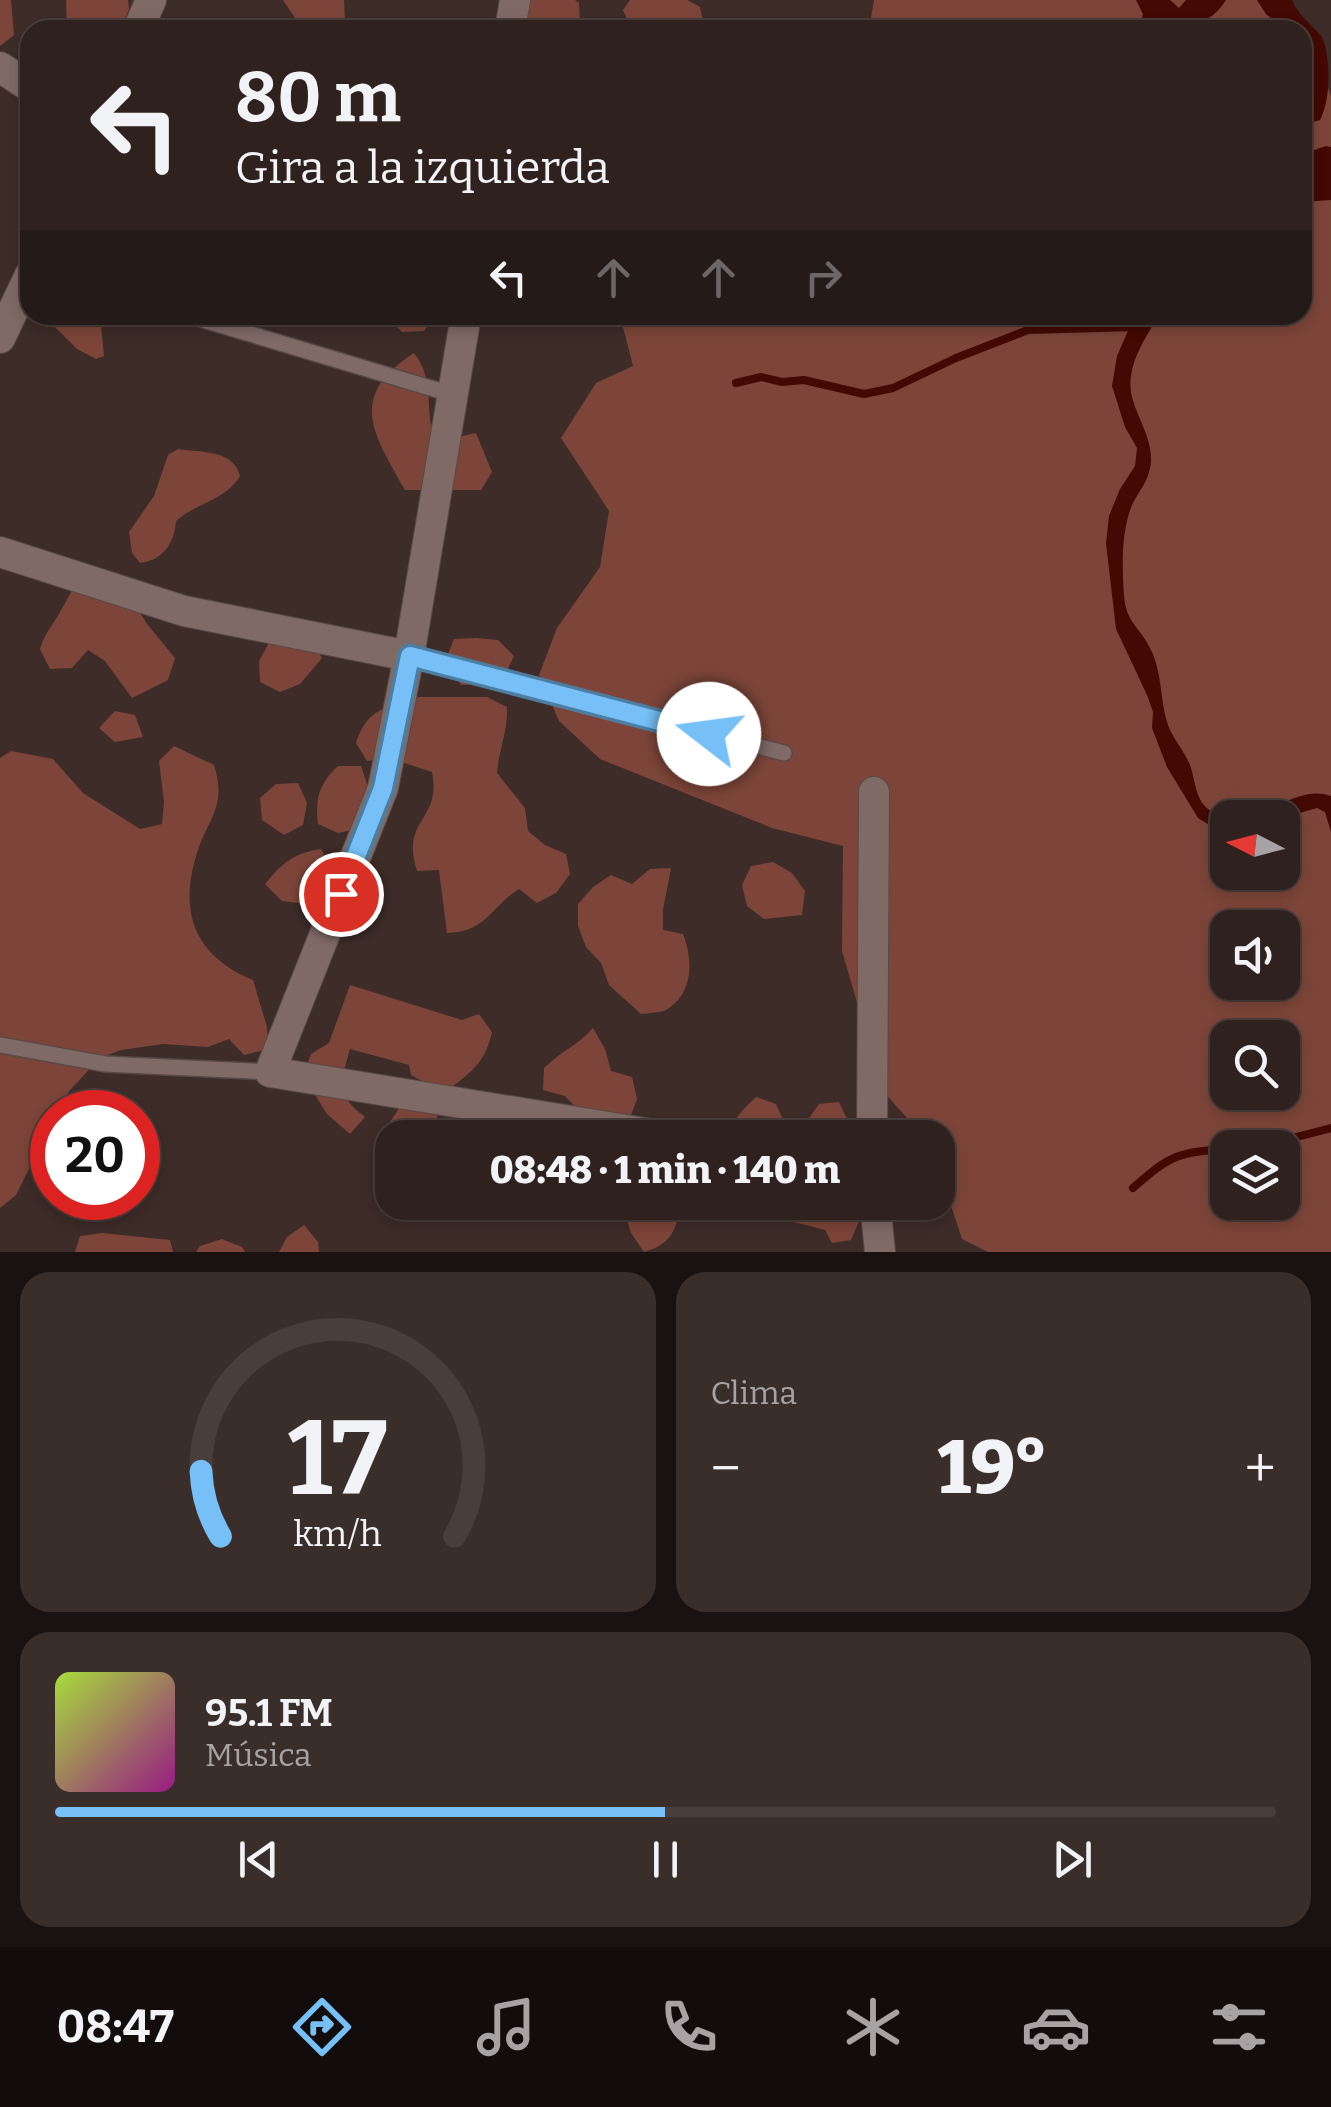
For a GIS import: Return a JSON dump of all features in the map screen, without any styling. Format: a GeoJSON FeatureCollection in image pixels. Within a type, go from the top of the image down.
{"type":"FeatureCollection","features":[{"type":"Feature","properties":{"kind":"street"},"geometry":{"type":"LineString","coordinates":[[0,338],[20,296]]}},
{"type":"Feature","properties":{"kind":"street"},"geometry":{"type":"LineString","coordinates":[[465,325],[410,656],[383,788],[270,1072],[565,1120]]}},
{"type":"Feature","properties":{"kind":"street"},"geometry":{"type":"LineString","coordinates":[[0,552],[184,610],[410,656]]}},
{"type":"Feature","properties":{"kind":"street"},"geometry":{"type":"LineString","coordinates":[[872,1120],[874,792]]}},
{"type":"Feature","properties":{"kind":"street"},"geometry":{"type":"LineString","coordinates":[[877,1220],[880,1252]]}},
{"type":"Feature","properties":{"kind":"lane"},"geometry":{"type":"LineString","coordinates":[[220,325],[454,396]]}},
{"type":"Feature","properties":{"kind":"lane"},"geometry":{"type":"LineString","coordinates":[[410,656],[784,753]]}},
{"type":"Feature","properties":{"kind":"lane"},"geometry":{"type":"LineString","coordinates":[[0,1045],[105,1064],[270,1072]]}},
{"type":"Feature","properties":{"kind":"shaded area"},"geometry":{"type":"Polygon","coordinates":[[[0,0],[11,0],[14,35],[0,46],[0,0]]]}},
{"type":"Feature","properties":{"kind":"shaded area"},"geometry":{"type":"Polygon","coordinates":[[[66,0],[128,0],[125,20],[67,20],[66,0]]]}},
{"type":"Feature","properties":{"kind":"shaded area"},"geometry":{"type":"Polygon","coordinates":[[[283,0],[344,0],[345,20],[296,20],[283,0]]]}},
{"type":"Feature","properties":{"kind":"shaded area"},"geometry":{"type":"Polygon","coordinates":[[[511,0],[579,3],[580,20],[516,20],[511,0]]]}},
{"type":"Feature","properties":{"kind":"shaded area"},"geometry":{"type":"Polygon","coordinates":[[[630,0],[687,0],[700,7],[703,20],[628,20],[623,10],[630,0]]]}},
{"type":"Feature","properties":{"kind":"shaded area"},"geometry":{"type":"Polygon","coordinates":[[[874,0],[1269,0],[1297,20],[871,20],[874,0]]]}},
{"type":"Feature","properties":{"kind":"shaded area"},"geometry":{"type":"Polygon","coordinates":[[[1136,0],[1170,0],[1179,8],[1186,0],[1226,0],[1203,20],[1142,20],[1143,14],[1136,0]]]}},
{"type":"Feature","properties":{"kind":"shaded area"},"geometry":{"type":"Polygon","coordinates":[[[1257,0],[1292,0],[1307,20],[1273,20],[1257,0]]]}},
{"type":"Feature","properties":{"kind":"shaded area"},"geometry":{"type":"Polygon","coordinates":[[[1312,26],[1322,37],[1327,56],[1326,101],[1320,120],[1312,122],[1312,26]]]}},
{"type":"Feature","properties":{"kind":"shaded area"},"geometry":{"type":"Polygon","coordinates":[[[1312,45],[1331,96],[1331,1252],[988,1252],[962,1239],[955,1218],[955,1120],[909,1120],[883,1091],[842,951],[843,846],[772,828],[600,759],[559,721],[539,675],[557,628],[600,567],[609,511],[561,438],[596,383],[633,366],[622,325],[1312,325],[1312,45]]]}},
{"type":"Feature","properties":{"kind":"shaded area"},"geometry":{"type":"Polygon","coordinates":[[[1331,147],[1331,200],[1312,201],[1312,151],[1331,147]]]}},
{"type":"Feature","properties":{"kind":"shaded area"},"geometry":{"type":"Polygon","coordinates":[[[53,325],[101,325],[104,356],[96,359],[77,349],[53,325]]]}},
{"type":"Feature","properties":{"kind":"shaded area"},"geometry":{"type":"Polygon","coordinates":[[[395,325],[428,325],[424,331],[402,332],[395,325]]]}},
{"type":"Feature","properties":{"kind":"shaded area"},"geometry":{"type":"Polygon","coordinates":[[[1131,325],[1153,325],[1132,371],[1131,392],[1151,451],[1151,462],[1126,527],[1125,604],[1154,657],[1169,728],[1189,762],[1200,800],[1210,810],[1210,825],[1198,818],[1167,767],[1152,728],[1153,712],[1147,695],[1116,629],[1106,543],[1109,516],[1135,466],[1137,448],[1125,427],[1112,386],[1117,356],[1131,325]]]}},
{"type":"Feature","properties":{"kind":"shaded area"},"geometry":{"type":"Polygon","coordinates":[[[414,353],[427,382],[433,434],[454,438],[476,433],[492,472],[481,490],[405,490],[384,451],[372,417],[373,401],[393,369],[414,353]]]}},
{"type":"Feature","properties":{"kind":"shaded area"},"geometry":{"type":"Polygon","coordinates":[[[178,449],[224,457],[240,476],[226,491],[176,521],[166,550],[140,563],[132,553],[129,532],[154,496],[168,455],[178,449]]]}},
{"type":"Feature","properties":{"kind":"shaded area"},"geometry":{"type":"Polygon","coordinates":[[[82,576],[123,586],[175,658],[168,680],[132,698],[105,661],[88,650],[72,668],[50,669],[40,649],[82,576]]]}},
{"type":"Feature","properties":{"kind":"shaded area"},"geometry":{"type":"Polygon","coordinates":[[[311,638],[322,658],[300,684],[280,692],[260,682],[259,661],[270,641],[311,638]]]}},
{"type":"Feature","properties":{"kind":"shaded area"},"geometry":{"type":"Polygon","coordinates":[[[454,639],[498,640],[514,656],[504,677],[484,684],[461,685],[446,659],[454,639]]]}},
{"type":"Feature","properties":{"kind":"shaded area"},"geometry":{"type":"Polygon","coordinates":[[[419,697],[487,697],[507,707],[497,773],[525,808],[528,831],[545,845],[566,854],[570,874],[556,893],[537,903],[519,889],[480,923],[447,933],[439,870],[417,871],[413,854],[417,830],[431,801],[432,772],[389,758],[367,761],[356,743],[372,716],[419,697]]]}},
{"type":"Feature","properties":{"kind":"shaded area"},"geometry":{"type":"Polygon","coordinates":[[[115,711],[135,715],[143,737],[115,742],[99,728],[115,711]]]}},
{"type":"Feature","properties":{"kind":"shaded area"},"geometry":{"type":"Polygon","coordinates":[[[174,746],[214,765],[219,791],[197,853],[191,913],[196,930],[217,958],[253,980],[267,1027],[268,1049],[244,1055],[229,1039],[208,1047],[163,1044],[121,1050],[100,1058],[70,1090],[30,1090],[30,1167],[16,1195],[0,1208],[0,758],[11,751],[53,759],[83,793],[140,829],[162,824],[164,802],[159,761],[174,746]]]}},
{"type":"Feature","properties":{"kind":"shaded area"},"geometry":{"type":"Polygon","coordinates":[[[338,766],[361,766],[368,787],[352,830],[338,833],[318,824],[317,806],[326,779],[338,766]]]}},
{"type":"Feature","properties":{"kind":"shaded area"},"geometry":{"type":"Polygon","coordinates":[[[298,783],[307,803],[303,825],[284,835],[262,820],[260,798],[276,784],[298,783]]]}},
{"type":"Feature","properties":{"kind":"shaded area"},"geometry":{"type":"Polygon","coordinates":[[[1318,793],[1331,796],[1331,832],[1325,812],[1317,808],[1300,814],[1300,800],[1291,800],[1318,793]]]}},
{"type":"Feature","properties":{"kind":"shaded area"},"geometry":{"type":"Polygon","coordinates":[[[321,849],[330,878],[321,906],[282,901],[265,884],[289,860],[321,849]]]}},
{"type":"Feature","properties":{"kind":"shaded area"},"geometry":{"type":"Polygon","coordinates":[[[773,862],[792,873],[805,891],[802,915],[764,919],[747,906],[742,885],[751,866],[773,862]]]}},
{"type":"Feature","properties":{"kind":"shaded area"},"geometry":{"type":"Polygon","coordinates":[[[671,868],[663,930],[683,934],[689,954],[689,975],[675,1003],[663,1011],[641,1014],[609,985],[601,963],[586,947],[578,926],[578,904],[611,875],[632,884],[650,869],[671,868]]]}},
{"type":"Feature","properties":{"kind":"shaded area"},"geometry":{"type":"Polygon","coordinates":[[[350,985],[462,1020],[479,1014],[492,1032],[482,1058],[450,1088],[429,1085],[411,1075],[409,1065],[350,1049],[342,1087],[348,1101],[365,1117],[350,1134],[327,1114],[303,1076],[311,1054],[329,1043],[350,985]]]}},
{"type":"Feature","properties":{"kind":"shaded area"},"geometry":{"type":"Polygon","coordinates":[[[593,1028],[611,1071],[632,1077],[637,1099],[629,1120],[607,1120],[580,1112],[565,1096],[543,1090],[544,1068],[593,1028]]]}},
{"type":"Feature","properties":{"kind":"shaded area"},"geometry":{"type":"Polygon","coordinates":[[[756,1097],[776,1104],[783,1120],[735,1120],[756,1097]]]}},
{"type":"Feature","properties":{"kind":"shaded area"},"geometry":{"type":"Polygon","coordinates":[[[839,1102],[848,1120],[808,1120],[819,1104],[839,1102]]]}},
{"type":"Feature","properties":{"kind":"shaded area"},"geometry":{"type":"Polygon","coordinates":[[[402,1104],[443,1105],[436,1120],[391,1120],[402,1104]]]}},
{"type":"Feature","properties":{"kind":"shaded area"},"geometry":{"type":"Polygon","coordinates":[[[627,1220],[678,1220],[667,1240],[644,1252],[627,1220]]]}},
{"type":"Feature","properties":{"kind":"shaded area"},"geometry":{"type":"Polygon","coordinates":[[[786,1220],[860,1220],[851,1240],[832,1243],[825,1230],[786,1220]]]}},
{"type":"Feature","properties":{"kind":"shaded area"},"geometry":{"type":"Polygon","coordinates":[[[304,1225],[318,1242],[319,1252],[279,1252],[287,1237],[304,1225]]]}},
{"type":"Feature","properties":{"kind":"shaded area"},"geometry":{"type":"Polygon","coordinates":[[[102,1233],[170,1240],[173,1252],[75,1252],[80,1236],[102,1233]]]}},
{"type":"Feature","properties":{"kind":"shaded area"},"geometry":{"type":"Polygon","coordinates":[[[222,1239],[245,1252],[196,1252],[200,1246],[222,1239]]]}},
{"type":"Feature","properties":{"kind":"waterway"},"geometry":{"type":"LineString","coordinates":[[736,383],[761,377],[782,382],[804,380],[864,394],[893,388],[1028,330],[1136,327]]}},
{"type":"Feature","properties":{"kind":"waterway"},"geometry":{"type":"LineString","coordinates":[[1300,1136],[1331,1128]]}},
{"type":"Feature","properties":{"kind":"waterway"},"geometry":{"type":"LineString","coordinates":[[1133,1188],[1176,1157],[1210,1151]]}},
{"type":"Feature","properties":{"kind":"route"},"geometry":{"type":"LineString","coordinates":[[341,894],[383,788],[410,656],[709,734]]}}]}
